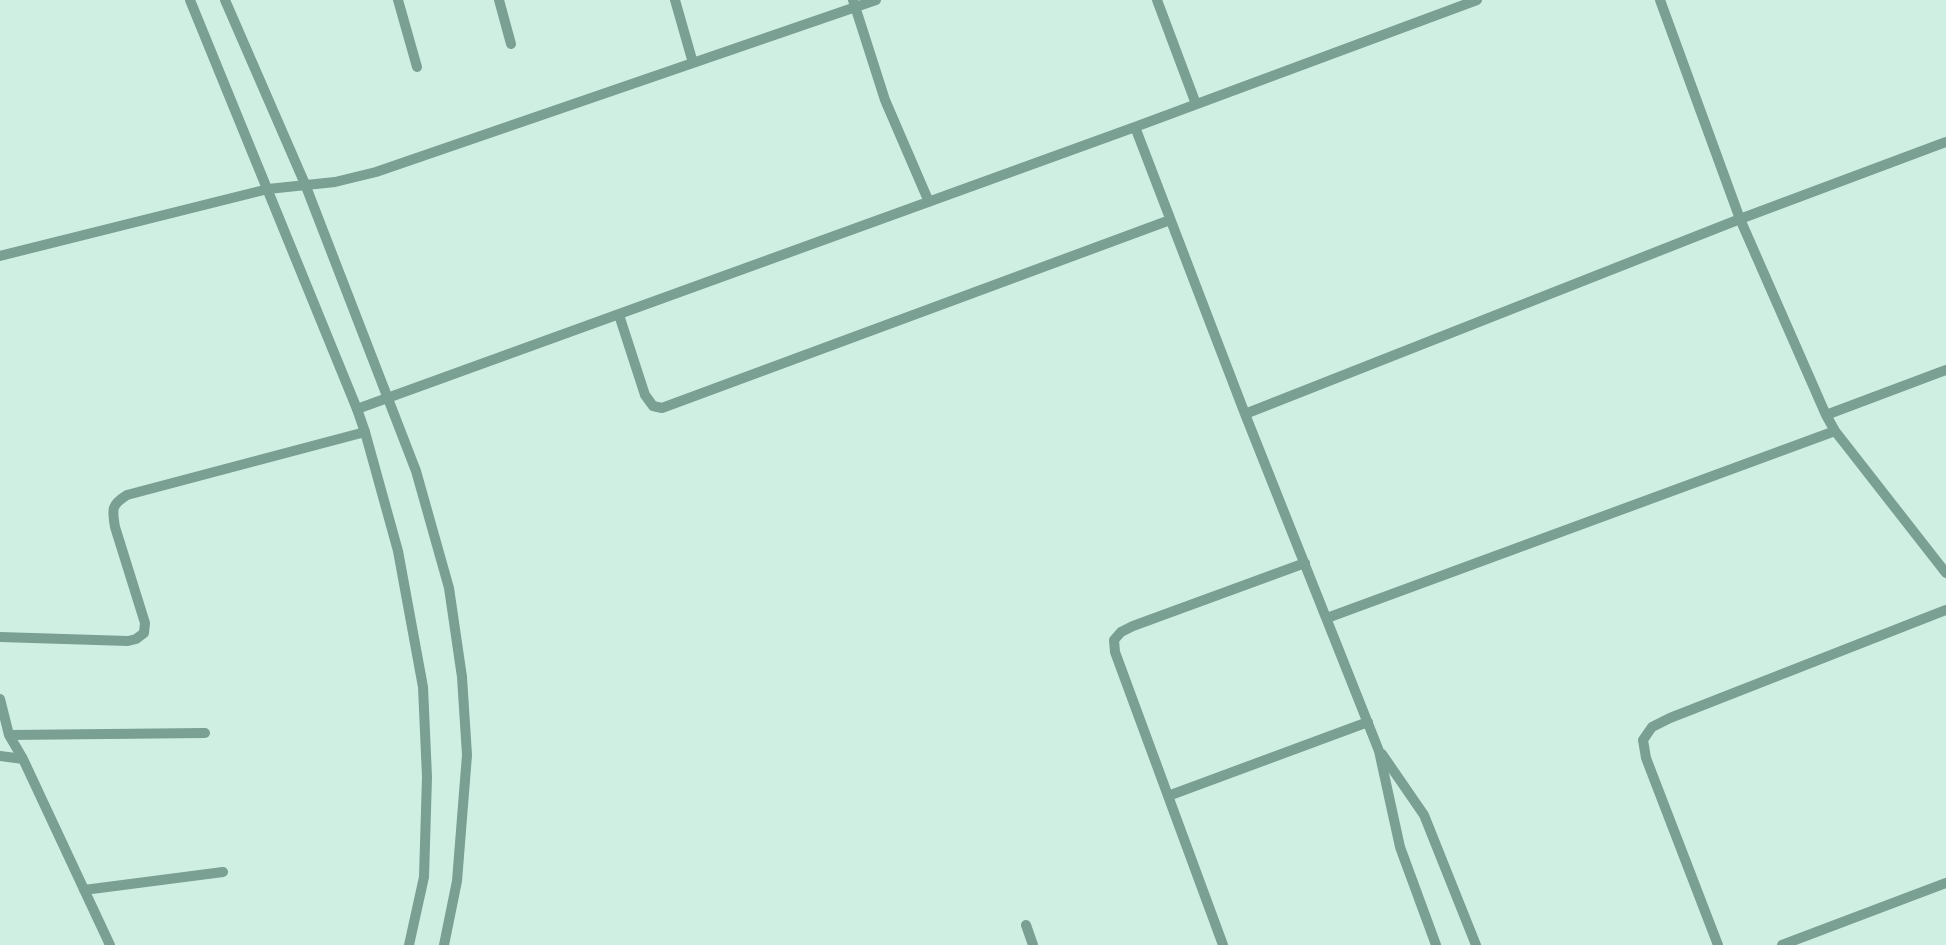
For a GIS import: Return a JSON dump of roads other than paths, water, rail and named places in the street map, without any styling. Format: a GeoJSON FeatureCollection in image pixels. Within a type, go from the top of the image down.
{"type":"FeatureCollection","features":[{"type":"Feature","properties":{"kind":"street"},"geometry":{"type":"LineString","coordinates":[[190,0],[357,409],[365,432],[398,551],[423,687],[427,777],[424,877],[409,945]]}},
{"type":"Feature","properties":{"kind":"street"},"geometry":{"type":"LineString","coordinates":[[226,0],[305,184],[416,471],[449,588],[462,677],[466,756],[457,881],[444,945]]}},
{"type":"Feature","properties":{"kind":"street"},"geometry":{"type":"LineString","coordinates":[[398,0],[417,67]]}},
{"type":"Feature","properties":{"kind":"street"},"geometry":{"type":"LineString","coordinates":[[499,0],[511,44]]}},
{"type":"Feature","properties":{"kind":"street"},"geometry":{"type":"LineString","coordinates":[[675,0],[693,63]]}},
{"type":"Feature","properties":{"kind":"street"},"geometry":{"type":"LineString","coordinates":[[0,256],[268,189],[335,182],[376,172],[693,63],[854,3],[876,0]]}},
{"type":"Feature","properties":{"kind":"street"},"geometry":{"type":"LineString","coordinates":[[1157,0],[1196,104]]}},
{"type":"Feature","properties":{"kind":"street"},"geometry":{"type":"LineString","coordinates":[[357,409],[1135,127],[1477,0]]}},
{"type":"Feature","properties":{"kind":"street"},"geometry":{"type":"LineString","coordinates":[[1660,0],[1740,219],[1826,415],[1835,431],[1946,574]]}},
{"type":"Feature","properties":{"kind":"street"},"geometry":{"type":"LineString","coordinates":[[854,3],[885,100],[929,202]]}},
{"type":"Feature","properties":{"kind":"street"},"geometry":{"type":"LineString","coordinates":[[1135,127],[1245,414],[1379,751],[1400,847],[1436,945]]}},
{"type":"Feature","properties":{"kind":"street"},"geometry":{"type":"LineString","coordinates":[[1245,414],[1740,219],[1946,142]]}},
{"type":"Feature","properties":{"kind":"street"},"geometry":{"type":"LineString","coordinates":[[619,315],[645,395],[653,406],[662,408],[1170,220]]}},
{"type":"Feature","properties":{"kind":"street"},"geometry":{"type":"LineString","coordinates":[[1826,415],[1946,370]]}},
{"type":"Feature","properties":{"kind":"street"},"geometry":{"type":"LineString","coordinates":[[1327,618],[1835,431]]}},
{"type":"Feature","properties":{"kind":"street"},"geometry":{"type":"LineString","coordinates":[[0,637],[128,641],[136,639],[144,634],[145,623],[114,527],[112,512],[116,501],[127,494],[365,432]]}},
{"type":"Feature","properties":{"kind":"street"},"geometry":{"type":"LineString","coordinates":[[1223,945],[1115,652],[1114,640],[1121,632],[1133,626],[1305,563]]}},
{"type":"Feature","properties":{"kind":"street"},"geometry":{"type":"LineString","coordinates":[[1718,945],[1646,758],[1643,740],[1652,727],[1670,718],[1946,610]]}},
{"type":"Feature","properties":{"kind":"street"},"geometry":{"type":"LineString","coordinates":[[0,699],[9,735],[23,759],[110,945]]}},
{"type":"Feature","properties":{"kind":"street"},"geometry":{"type":"LineString","coordinates":[[1168,796],[1368,722]]}},
{"type":"Feature","properties":{"kind":"street"},"geometry":{"type":"LineString","coordinates":[[9,735],[205,733]]}},
{"type":"Feature","properties":{"kind":"street"},"geometry":{"type":"LineString","coordinates":[[1379,751],[1424,815],[1476,945]]}},
{"type":"Feature","properties":{"kind":"street"},"geometry":{"type":"LineString","coordinates":[[0,756],[23,759]]}},
{"type":"Feature","properties":{"kind":"street"},"geometry":{"type":"LineString","coordinates":[[84,890],[223,872]]}},
{"type":"Feature","properties":{"kind":"street"},"geometry":{"type":"LineString","coordinates":[[1782,945],[1946,884]]}},
{"type":"Feature","properties":{"kind":"street"},"geometry":{"type":"LineString","coordinates":[[1026,925],[1033,945]]}}]}
